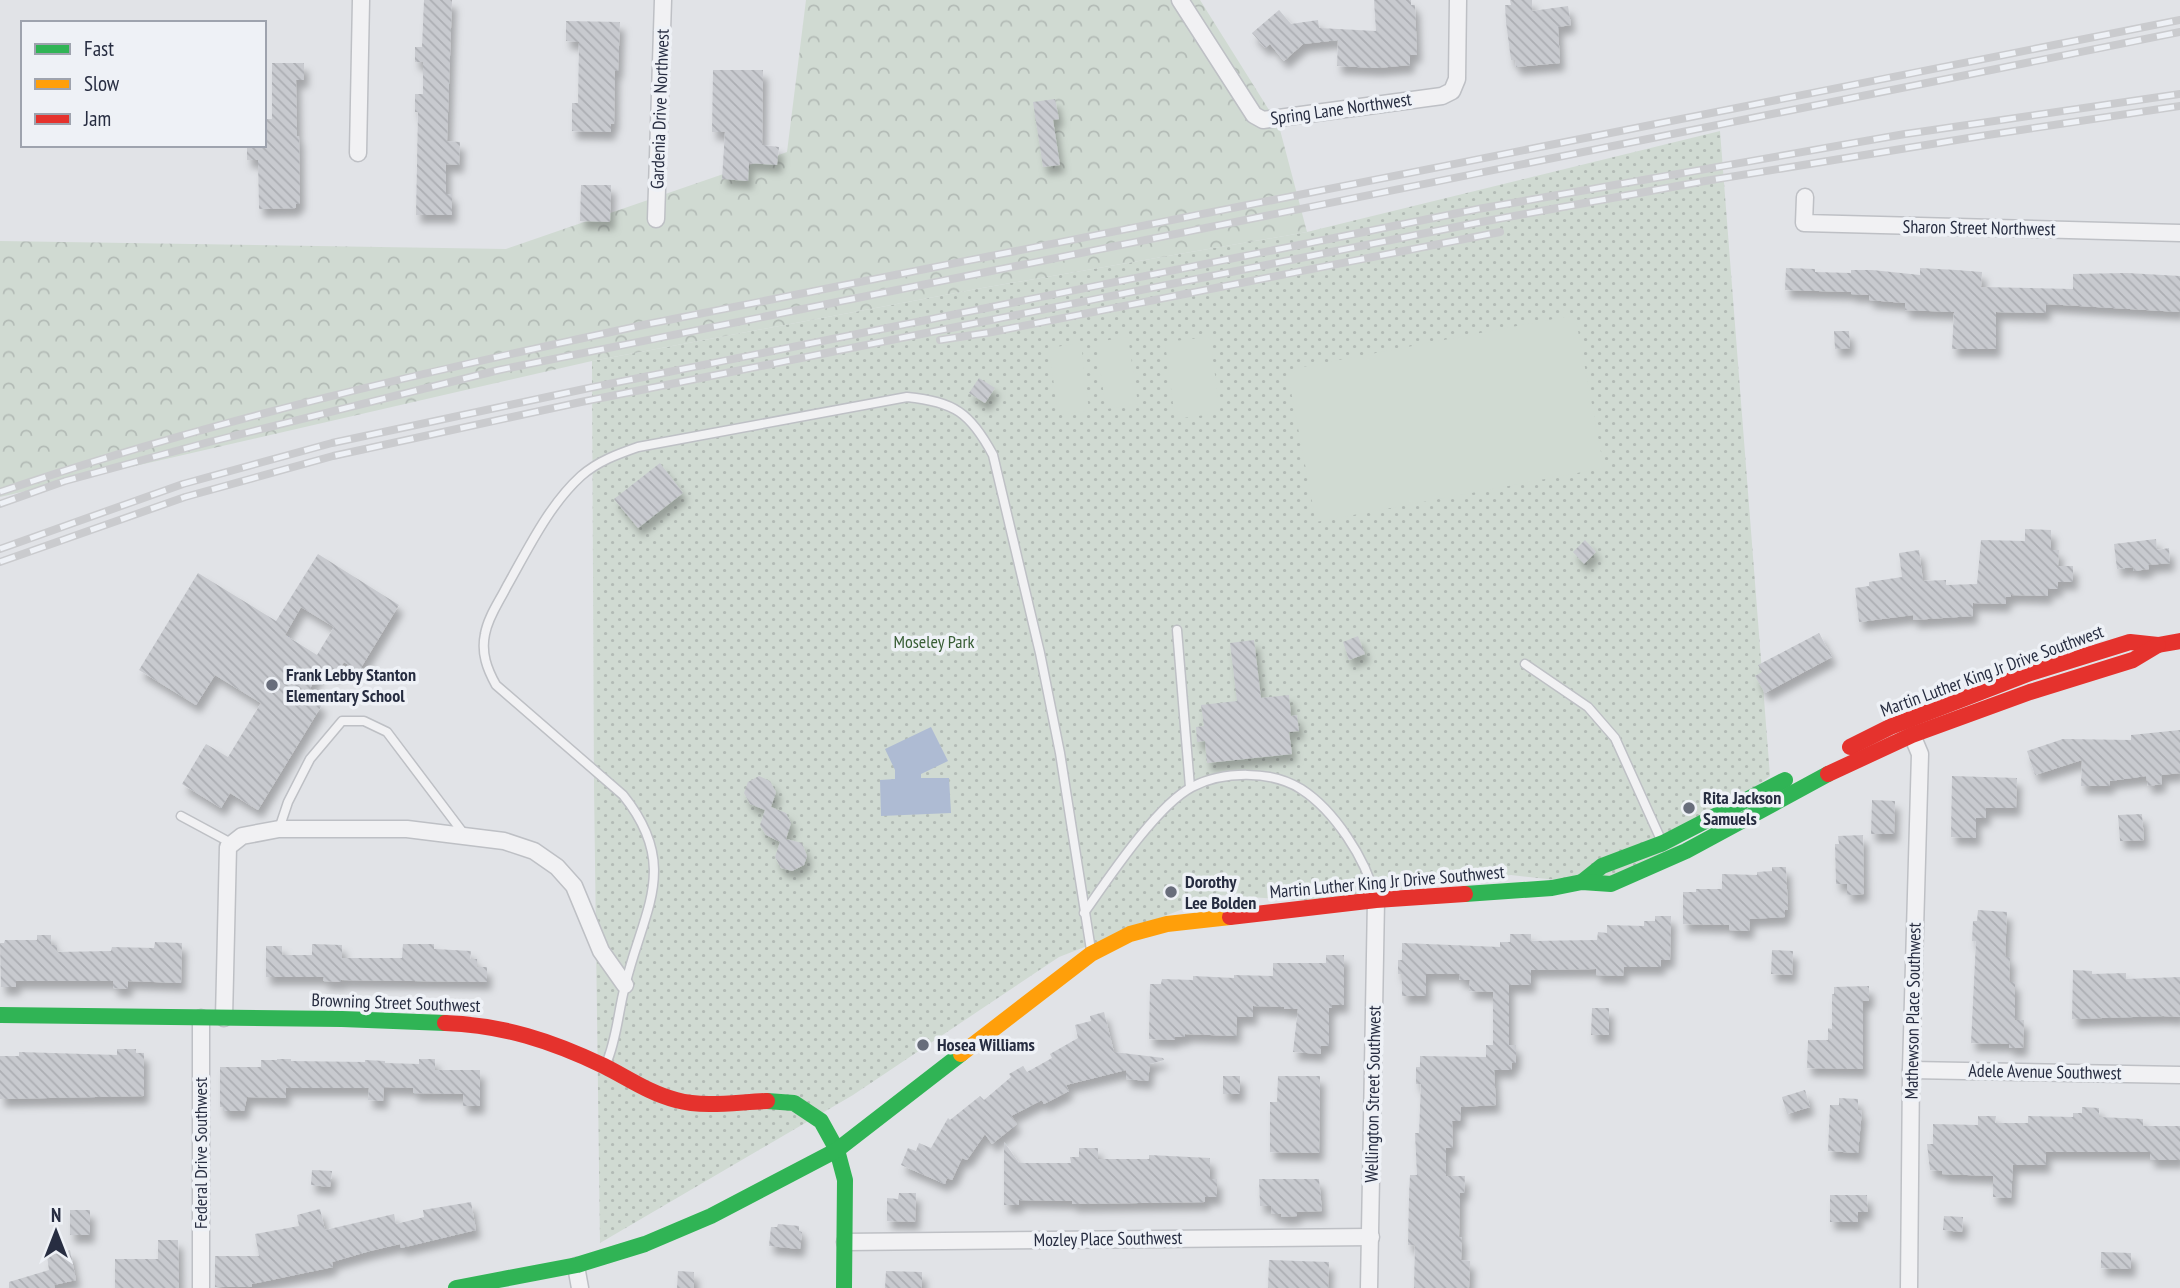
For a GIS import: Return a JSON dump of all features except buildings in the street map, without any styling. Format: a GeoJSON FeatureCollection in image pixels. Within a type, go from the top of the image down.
{"type":"FeatureCollection","features":[{"type":"Feature","properties":{"kind":"main road","name":"Martin Luther King Jr Drive Southwest"},"geometry":{"type":"LineString","coordinates":[[1583,882],[1602,866],[1662,843],[1890,727],[2030,673],[2130,642],[2158,645],[2180,641]]}},
{"type":"Feature","properties":{"kind":"main road","name":"Martin Luther King Jr Drive Southwest"},"geometry":{"type":"LineString","coordinates":[[456,1288],[576,1266],[635,1247],[726,1210],[837,1150],[1091,954],[1130,934],[1167,924],[1376,900],[1552,888],[1583,882],[1611,884],[1669,858],[1825,775],[1912,735],[2043,688],[2133,660],[2158,645]]}},
{"type":"Feature","properties":{"kind":"main road","name":"Browning Street Southwest"},"geometry":{"type":"LineString","coordinates":[[0,1015],[342,1019],[478,1024],[543,1039],[605,1067],[648,1091],[679,1101],[710,1104],[776,1100],[794,1103],[821,1121],[837,1150],[845,1180],[844,1288]]}},
{"type":"Feature","properties":{"kind":"street"},"geometry":{"type":"LineString","coordinates":[[358,153],[361,0]]}},
{"type":"Feature","properties":{"kind":"street","name":"Gardenia Drive Northwest"},"geometry":{"type":"LineString","coordinates":[[656,219],[663,0]]}},
{"type":"Feature","properties":{"kind":"street","name":"Spring Lane Northwest"},"geometry":{"type":"LineString","coordinates":[[1180,0],[1254,115],[1263,120],[1442,96],[1451,91],[1457,79],[1458,0]]}},
{"type":"Feature","properties":{"kind":"street","name":"Sharon Street Northwest"},"geometry":{"type":"LineString","coordinates":[[1805,197],[1804,223],[2180,233]]}},
{"type":"Feature","properties":{"kind":"street","name":"Mathewson Place Southwest"},"geometry":{"type":"LineString","coordinates":[[1909,1288],[1911,1070],[1920,754],[1912,735]]}},
{"type":"Feature","properties":{"kind":"street"},"geometry":{"type":"LineString","coordinates":[[224,1018],[228,847],[242,836],[279,829],[407,829],[504,841],[534,851],[557,867],[573,886],[601,951],[625,985]]}},
{"type":"Feature","properties":{"kind":"street","name":"Wellington Street Southwest"},"geometry":{"type":"LineString","coordinates":[[1369,1288],[1376,900]]}},
{"type":"Feature","properties":{"kind":"street","name":"Federal Drive Southwest"},"geometry":{"type":"LineString","coordinates":[[201,1018],[201,1288]]}},
{"type":"Feature","properties":{"kind":"street","name":"Adele Avenue Southwest"},"geometry":{"type":"LineString","coordinates":[[1911,1070],[2180,1075]]}},
{"type":"Feature","properties":{"kind":"street","name":"Mozley Place Southwest"},"geometry":{"type":"LineString","coordinates":[[845,1241],[1371,1237]]}},
{"type":"Feature","properties":{"kind":"street"},"geometry":{"type":"LineString","coordinates":[[576,1266],[580,1288]]}},
{"type":"Feature","properties":{"kind":"lane"},"geometry":{"type":"LineString","coordinates":[[605,1067],[612,1051],[625,985],[654,890],[655,863],[648,834],[638,813],[623,795],[496,685],[487,669],[484,636],[489,619],[531,543],[564,495],[582,475],[606,458],[638,447],[907,397],[936,400],[960,411],[980,430],[993,455],[1040,653],[1060,753],[1091,954]]}},
{"type":"Feature","properties":{"kind":"lane"},"geometry":{"type":"LineString","coordinates":[[1177,630],[1190,788]]}},
{"type":"Feature","properties":{"kind":"lane"},"geometry":{"type":"LineString","coordinates":[[1525,664],[1588,707],[1609,730],[1662,843]]}},
{"type":"Feature","properties":{"kind":"lane"},"geometry":{"type":"LineString","coordinates":[[279,829],[288,802],[310,758],[342,721],[364,720],[387,732],[466,836]]}},
{"type":"Feature","properties":{"kind":"lane"},"geometry":{"type":"LineString","coordinates":[[1084,912],[1126,854],[1164,810],[1190,788],[1217,777],[1247,775],[1280,779],[1301,789],[1324,809],[1365,865],[1376,900]]}},
{"type":"Feature","properties":{"kind":"lane"},"geometry":{"type":"LineString","coordinates":[[181,816],[233,844]]}},
{"type":"Feature","properties":{"kind":"green space"},"geometry":{"type":"Polygon","coordinates":[[[806,0],[1200,0],[1279,126],[1307,232],[982,288],[592,361],[0,497],[0,241],[506,249],[787,152],[806,0]]]}},
{"type":"Feature","properties":{"kind":"green space","name":"Moseley Park"},"geometry":{"type":"Polygon","coordinates":[[[1720,131],[1770,776],[1621,887],[1511,875],[1312,901],[1219,895],[1059,957],[853,1095],[600,1243],[592,361],[982,288],[1307,232],[1720,131]]]}},
{"type":"Feature","properties":{"kind":"green space"},"geometry":{"type":"Polygon","coordinates":[[[1575,315],[1604,468],[1316,522],[1287,370],[1575,315]]]}},
{"type":"Feature","properties":{"kind":"green space"},"geometry":{"type":"Polygon","coordinates":[[[1128,337],[1138,404],[1106,409],[1096,342],[1128,337]]]}},
{"type":"Feature","properties":{"kind":"green space"},"geometry":{"type":"Polygon","coordinates":[[[1210,337],[1220,413],[1175,419],[1165,342],[1210,337]]]}},
{"type":"Feature","properties":{"kind":"green space"},"geometry":{"type":"Polygon","coordinates":[[[1081,343],[1089,411],[1058,415],[1049,348],[1081,343]]]}},
{"type":"Feature","properties":{"kind":"water"},"geometry":{"type":"Polygon","coordinates":[[[931,727],[948,761],[921,774],[921,778],[949,778],[951,813],[881,816],[880,780],[895,779],[895,770],[885,749],[931,727]]]}},
{"type":"Feature","properties":{"kind":"railway"},"geometry":{"type":"LineString","coordinates":[[0,492],[240,420],[403,379],[648,324],[2180,20]]}},
{"type":"Feature","properties":{"kind":"railway"},"geometry":{"type":"LineString","coordinates":[[0,504],[65,481],[209,442],[499,370],[2180,32]]}},
{"type":"Feature","properties":{"kind":"railway"},"geometry":{"type":"LineString","coordinates":[[0,549],[183,484],[332,443],[589,388],[1478,209],[1905,134],[2180,94]]}},
{"type":"Feature","properties":{"kind":"railway"},"geometry":{"type":"LineString","coordinates":[[0,562],[185,497],[333,456],[581,402],[1481,222],[1705,181],[2180,106]]}},
{"type":"Feature","properties":{"kind":"railway"},"geometry":{"type":"LineString","coordinates":[[940,340],[1500,232]]}},
{"type":"Feature","properties":{"kind":"traffic: fast"},"geometry":{"type":"LineString","coordinates":[[1465,894],[1552,888],[1582,882],[1611,884],[1686,851],[1828,774]]}},
{"type":"Feature","properties":{"kind":"traffic: fast"},"geometry":{"type":"LineString","coordinates":[[1582,882],[1602,866],[1663,843],[1785,780]]}},
{"type":"Feature","properties":{"kind":"traffic: fast"},"geometry":{"type":"LineString","coordinates":[[0,1015],[342,1019],[445,1023]]}},
{"type":"Feature","properties":{"kind":"traffic: fast"},"geometry":{"type":"LineString","coordinates":[[456,1288],[577,1265],[645,1244],[711,1216],[837,1150],[961,1054]]}},
{"type":"Feature","properties":{"kind":"traffic: fast"},"geometry":{"type":"LineString","coordinates":[[767,1101],[794,1103],[821,1121],[837,1150],[845,1180],[844,1288]]}},
{"type":"Feature","properties":{"kind":"traffic: slow"},"geometry":{"type":"LineString","coordinates":[[961,1054],[1091,954],[1130,934],[1167,924],[1230,917]]}},
{"type":"Feature","properties":{"kind":"traffic: jam"},"geometry":{"type":"LineString","coordinates":[[1850,747],[1890,727],[2030,673],[2130,642],[2158,645],[2180,641]]}},
{"type":"Feature","properties":{"kind":"traffic: jam"},"geometry":{"type":"LineString","coordinates":[[1828,774],[1912,735],[2030,692],[2133,660],[2158,645]]}},
{"type":"Feature","properties":{"kind":"traffic: jam"},"geometry":{"type":"LineString","coordinates":[[1230,917],[1376,900],[1465,894]]}},
{"type":"Feature","properties":{"kind":"traffic: jam"},"geometry":{"type":"LineString","coordinates":[[445,1023],[487,1027],[546,1042],[585,1057],[676,1100],[710,1104],[767,1101]]}},
{"type":"Feature","properties":{"kind":"place","name":"Frank Lebby Stanton Elementary School"},"geometry":{"type":"Point","coordinates":[272,685]}},
{"type":"Feature","properties":{"kind":"place","name":"Rita Jackson Samuels"},"geometry":{"type":"Point","coordinates":[1689,808]}},
{"type":"Feature","properties":{"kind":"place","name":"Dorothy Lee Bolden"},"geometry":{"type":"Point","coordinates":[1171,892]}},
{"type":"Feature","properties":{"kind":"place","name":"Hosea Williams"},"geometry":{"type":"Point","coordinates":[923,1045]}}]}
